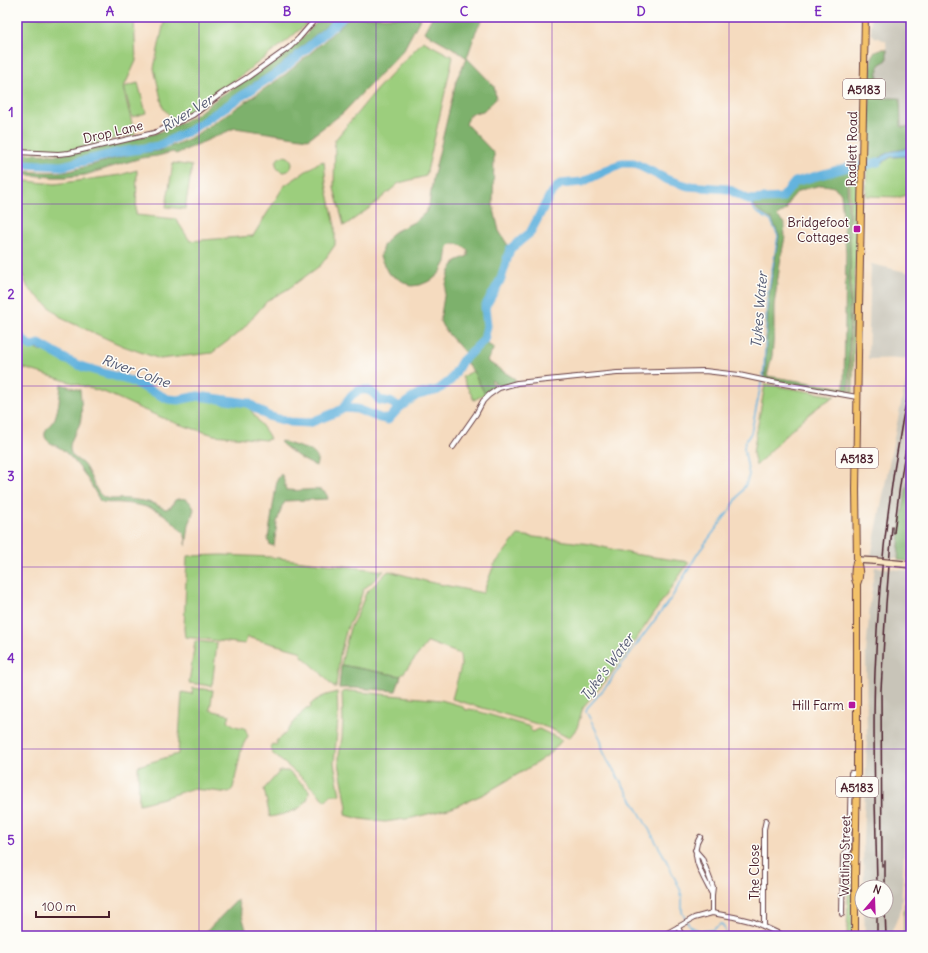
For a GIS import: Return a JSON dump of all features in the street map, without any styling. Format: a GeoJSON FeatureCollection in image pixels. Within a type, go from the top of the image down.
{"type":"FeatureCollection","features":[{"type":"Feature","properties":{"kind":"main road","name":"Radlett Road"},"geometry":{"type":"LineString","coordinates":[[857,397],[865,17]]}},
{"type":"Feature","properties":{"kind":"main road","name":"A5183"},"geometry":{"type":"LineString","coordinates":[[857,397],[857,560]]}},
{"type":"Feature","properties":{"kind":"main road"},"geometry":{"type":"LineString","coordinates":[[857,560],[911,565]]}},
{"type":"Feature","properties":{"kind":"main road","name":"Watling Street"},"geometry":{"type":"LineString","coordinates":[[856,936],[852,851],[857,773],[857,584],[854,580],[854,570],[857,560]]}},
{"type":"Feature","properties":{"kind":"street","name":"Drop Lane"},"geometry":{"type":"LineString","coordinates":[[17,152],[58,154],[69,153],[154,133],[168,127],[193,115],[290,47],[319,17]]}},
{"type":"Feature","properties":{"kind":"street"},"geometry":{"type":"LineString","coordinates":[[453,448],[483,401],[489,395],[499,388],[518,383],[617,373],[705,371],[739,375],[857,397]]}},
{"type":"Feature","properties":{"kind":"street","name":"The Close"},"geometry":{"type":"LineString","coordinates":[[764,926],[764,829],[766,820]]}},
{"type":"Feature","properties":{"kind":"street"},"geometry":{"type":"LineString","coordinates":[[700,837],[696,850],[696,858],[712,895],[712,913]]}},
{"type":"Feature","properties":{"kind":"street"},"geometry":{"type":"LineString","coordinates":[[842,914],[843,856],[845,852],[852,851]]}},
{"type":"Feature","properties":{"kind":"street"},"geometry":{"type":"LineString","coordinates":[[662,936],[698,916],[712,913],[744,919],[764,926],[784,936]]}},
{"type":"Feature","properties":{"kind":"street"},"geometry":{"type":"LineString","coordinates":[[678,927],[682,936]]}},
{"type":"Feature","properties":{"kind":"shaded area"},"geometry":{"type":"Polygon","coordinates":[[[871,17],[911,17],[911,127],[901,127],[877,98],[878,67],[887,60],[886,41],[875,37],[871,33],[871,17]]]}},
{"type":"Feature","properties":{"kind":"shaded area"},"geometry":{"type":"Polygon","coordinates":[[[871,264],[911,273],[911,358],[868,359],[871,264]]]}},
{"type":"Feature","properties":{"kind":"shaded area"},"geometry":{"type":"Polygon","coordinates":[[[911,358],[911,559],[871,557],[896,428],[911,358]]]}},
{"type":"Feature","properties":{"kind":"shaded area"},"geometry":{"type":"Polygon","coordinates":[[[875,567],[911,571],[911,719],[901,910],[892,931],[893,936],[865,936],[864,919],[894,919],[894,879],[864,879],[863,842],[867,742],[866,653],[875,567]]]}},
{"type":"Feature","properties":{"kind":"green space"},"geometry":{"type":"Polygon","coordinates":[[[17,17],[134,17],[136,61],[123,88],[135,135],[120,137],[68,151],[58,152],[17,148],[17,17]]]}},
{"type":"Feature","properties":{"kind":"green space"},"geometry":{"type":"Polygon","coordinates":[[[165,17],[314,17],[288,40],[198,108],[172,118],[163,108],[154,68],[165,17]]]}},
{"type":"Feature","properties":{"kind":"green space"},"geometry":{"type":"Polygon","coordinates":[[[323,17],[336,17],[281,65],[211,114],[176,136],[159,143],[62,164],[17,162],[17,153],[58,155],[154,134],[177,125],[197,114],[219,97],[259,72],[298,43],[323,17]]]}},
{"type":"Feature","properties":{"kind":"green space"},"geometry":{"type":"Polygon","coordinates":[[[350,17],[421,17],[404,49],[343,113],[308,139],[235,128],[176,154],[173,152],[141,158],[85,175],[53,177],[17,174],[17,171],[66,172],[135,153],[159,151],[189,139],[286,74],[350,17]]]}},
{"type":"Feature","properties":{"kind":"green space"},"geometry":{"type":"Polygon","coordinates":[[[432,17],[484,17],[476,31],[467,58],[424,32],[432,17]]]}},
{"type":"Feature","properties":{"kind":"green space"},"geometry":{"type":"Polygon","coordinates":[[[423,41],[453,57],[426,176],[399,183],[371,207],[344,226],[334,188],[335,140],[377,89],[423,41]]]}},
{"type":"Feature","properties":{"kind":"green space"},"geometry":{"type":"Polygon","coordinates":[[[881,49],[887,49],[887,60],[878,67],[877,98],[900,98],[901,127],[911,127],[911,145],[903,150],[887,153],[877,160],[867,162],[871,62],[874,53],[881,49]]]}},
{"type":"Feature","properties":{"kind":"green space"},"geometry":{"type":"Polygon","coordinates":[[[467,58],[494,86],[496,99],[483,111],[470,114],[466,124],[494,153],[493,205],[499,231],[509,247],[503,266],[484,305],[486,323],[482,339],[467,355],[450,336],[440,321],[446,284],[450,271],[456,261],[468,256],[468,250],[460,245],[451,244],[448,247],[446,262],[440,273],[432,280],[420,285],[411,286],[388,273],[380,257],[383,246],[392,233],[416,221],[426,212],[429,205],[433,178],[457,78],[467,58]]]}},
{"type":"Feature","properties":{"kind":"green space"},"geometry":{"type":"Polygon","coordinates":[[[138,83],[146,113],[132,117],[124,87],[138,83]]]}},
{"type":"Feature","properties":{"kind":"green space"},"geometry":{"type":"Polygon","coordinates":[[[911,155],[911,194],[900,197],[866,196],[867,167],[878,165],[891,157],[911,155]]]}},
{"type":"Feature","properties":{"kind":"green space"},"geometry":{"type":"Polygon","coordinates":[[[284,156],[290,158],[292,164],[290,170],[284,172],[278,170],[276,164],[278,158],[284,156]]]}},
{"type":"Feature","properties":{"kind":"green space"},"geometry":{"type":"Polygon","coordinates":[[[324,161],[326,183],[335,226],[335,245],[321,265],[288,289],[268,300],[241,331],[212,353],[160,359],[123,346],[63,319],[28,288],[17,263],[17,180],[55,184],[120,175],[137,170],[136,215],[176,219],[190,241],[253,236],[284,186],[318,163],[324,161]]]}},
{"type":"Feature","properties":{"kind":"green space"},"geometry":{"type":"Polygon","coordinates":[[[173,163],[192,166],[185,209],[166,207],[173,163]]]}},
{"type":"Feature","properties":{"kind":"green space"},"geometry":{"type":"Polygon","coordinates":[[[852,168],[847,183],[850,262],[849,393],[764,379],[768,300],[779,236],[772,220],[758,211],[751,201],[783,199],[797,182],[852,168]],[[822,185],[797,192],[790,200],[786,210],[777,216],[784,223],[785,237],[774,305],[772,356],[767,376],[844,388],[846,252],[841,194],[837,189],[831,186],[822,185]]]}},
{"type":"Feature","properties":{"kind":"green space"},"geometry":{"type":"Polygon","coordinates":[[[856,170],[859,170],[854,298],[853,392],[851,395],[849,184],[851,176],[856,170]]]}},
{"type":"Feature","properties":{"kind":"green space"},"geometry":{"type":"Polygon","coordinates":[[[484,342],[494,348],[487,361],[515,379],[516,382],[499,387],[492,380],[491,381],[496,386],[485,394],[473,371],[465,361],[484,342]]]}},
{"type":"Feature","properties":{"kind":"green space"},"geometry":{"type":"Polygon","coordinates":[[[17,343],[55,355],[75,365],[131,383],[162,399],[170,401],[198,398],[246,404],[270,439],[265,440],[214,435],[175,423],[106,393],[17,366],[17,343]]]}},
{"type":"Feature","properties":{"kind":"green space"},"geometry":{"type":"Polygon","coordinates":[[[473,371],[485,394],[474,400],[462,377],[473,371]]]}},
{"type":"Feature","properties":{"kind":"green space"},"geometry":{"type":"Polygon","coordinates":[[[61,384],[80,390],[82,406],[81,419],[70,449],[73,456],[86,468],[99,493],[105,498],[145,501],[166,509],[171,507],[175,500],[182,498],[187,500],[191,503],[194,509],[189,525],[186,546],[184,534],[163,514],[151,508],[137,505],[100,501],[75,462],[64,451],[46,439],[45,433],[54,420],[56,414],[61,384]]]}},
{"type":"Feature","properties":{"kind":"green space"},"geometry":{"type":"Polygon","coordinates":[[[765,384],[835,396],[803,419],[756,466],[753,453],[765,384]]]}},
{"type":"Feature","properties":{"kind":"green space"},"geometry":{"type":"Polygon","coordinates":[[[281,441],[309,450],[317,458],[316,466],[294,454],[280,442],[281,441]]]}},
{"type":"Feature","properties":{"kind":"green space"},"geometry":{"type":"Polygon","coordinates":[[[911,457],[911,562],[898,560],[900,530],[911,457]]]}},
{"type":"Feature","properties":{"kind":"green space"},"geometry":{"type":"Polygon","coordinates":[[[281,474],[286,490],[322,490],[327,495],[328,499],[286,501],[282,506],[277,522],[274,546],[270,545],[268,539],[277,480],[281,474]]]}},
{"type":"Feature","properties":{"kind":"green space"},"geometry":{"type":"Polygon","coordinates":[[[518,535],[590,544],[633,554],[689,562],[628,651],[608,678],[583,707],[577,728],[569,738],[537,724],[452,699],[461,666],[460,654],[428,642],[401,676],[341,665],[350,628],[366,593],[386,573],[389,571],[429,582],[483,593],[494,565],[518,535]]]}},
{"type":"Feature","properties":{"kind":"green space"},"geometry":{"type":"Polygon","coordinates":[[[223,555],[270,557],[384,571],[363,590],[357,609],[348,626],[340,655],[336,687],[333,687],[320,672],[302,656],[299,651],[247,637],[245,644],[185,637],[187,556],[223,555]]]}},
{"type":"Feature","properties":{"kind":"green space"},"geometry":{"type":"Polygon","coordinates":[[[195,641],[217,643],[212,686],[189,683],[195,641]]]}},
{"type":"Feature","properties":{"kind":"green space"},"geometry":{"type":"Polygon","coordinates":[[[341,665],[401,676],[396,691],[339,688],[341,665]]]}},
{"type":"Feature","properties":{"kind":"green space"},"geometry":{"type":"Polygon","coordinates":[[[193,688],[213,690],[210,710],[230,715],[228,720],[231,724],[245,728],[248,736],[242,747],[233,788],[229,793],[191,789],[139,804],[138,766],[178,754],[182,692],[192,694],[193,688]]]}},
{"type":"Feature","properties":{"kind":"green space"},"geometry":{"type":"Polygon","coordinates":[[[350,691],[441,700],[462,706],[467,710],[470,709],[531,727],[530,729],[533,732],[539,729],[562,740],[551,753],[532,766],[484,794],[452,808],[412,818],[385,822],[361,819],[345,815],[347,807],[339,763],[343,722],[342,692],[350,691]]]}},
{"type":"Feature","properties":{"kind":"green space"},"geometry":{"type":"Polygon","coordinates":[[[337,692],[338,720],[334,763],[340,795],[331,795],[326,801],[301,777],[272,753],[271,747],[273,744],[276,745],[276,741],[282,737],[306,708],[309,709],[311,707],[310,705],[313,702],[326,695],[337,692]]]}},
{"type":"Feature","properties":{"kind":"green space"},"geometry":{"type":"Polygon","coordinates":[[[280,771],[288,771],[309,790],[308,797],[301,807],[296,810],[270,817],[264,789],[280,771]]]}},
{"type":"Feature","properties":{"kind":"green space"},"geometry":{"type":"Polygon","coordinates":[[[911,832],[911,936],[904,936],[909,837],[911,832]]]}},
{"type":"Feature","properties":{"kind":"green space"},"geometry":{"type":"Polygon","coordinates":[[[849,853],[851,853],[852,856],[852,936],[847,936],[849,853]]]}},
{"type":"Feature","properties":{"kind":"green space"},"geometry":{"type":"Polygon","coordinates":[[[237,900],[248,936],[202,936],[237,900]]]}},
{"type":"Feature","properties":{"kind":"water"},"geometry":{"type":"Polygon","coordinates":[[[911,145],[911,155],[891,157],[878,165],[867,167],[867,162],[877,160],[893,151],[903,150],[911,145]]]}},
{"type":"Feature","properties":{"kind":"waterway","name":"River Ver"},"geometry":{"type":"LineString","coordinates":[[17,163],[62,166],[121,152],[158,146],[189,131],[284,68],[343,17]]}},
{"type":"Feature","properties":{"kind":"waterway","name":"River Colne"},"geometry":{"type":"LineString","coordinates":[[17,333],[26,343],[31,346],[39,344],[67,360],[83,367],[131,381],[168,399],[178,400],[198,396],[248,403],[268,416],[290,422],[309,423],[344,408],[357,409],[388,420],[400,407],[417,395],[438,390],[451,380],[462,361],[484,340],[487,326],[485,307],[501,279],[510,249],[530,233],[550,195],[560,184],[582,182],[622,163],[634,163],[668,180],[688,186],[728,189],[749,200],[782,198],[795,182],[852,166],[867,165],[878,162]]}},
{"type":"Feature","properties":{"kind":"waterway","name":"Tyke's Water"},"geometry":{"type":"LineString","coordinates":[[704,936],[701,931],[690,927],[682,912],[682,897],[680,889],[664,856],[608,761],[603,751],[601,740],[586,711],[610,682],[672,597],[698,553],[730,510],[746,484],[749,475],[744,448],[745,442],[751,433],[764,370],[767,299],[778,236],[771,221],[756,212],[749,200]]}},
{"type":"Feature","properties":{"kind":"waterway","name":"River Colne"},"geometry":{"type":"LineString","coordinates":[[344,408],[352,395],[360,390],[368,390],[379,400],[390,402],[400,407]]}},
{"type":"Feature","properties":{"kind":"waterway"},"geometry":{"type":"LineString","coordinates":[[701,931],[712,930],[721,924],[723,925],[727,936]]}},
{"type":"Feature","properties":{"kind":"railway"},"geometry":{"type":"LineString","coordinates":[[877,879],[874,726],[878,610],[892,485],[903,418],[911,384]]}},
{"type":"Feature","properties":{"kind":"railway"},"geometry":{"type":"LineString","coordinates":[[894,533],[901,478],[911,423]]}},
{"type":"Feature","properties":{"kind":"railway"},"geometry":{"type":"LineString","coordinates":[[882,867],[881,690],[892,527]]}},
{"type":"Feature","properties":{"kind":"railway"},"geometry":{"type":"LineString","coordinates":[[885,861],[885,879]]}},
{"type":"Feature","properties":{"kind":"railway"},"geometry":{"type":"LineString","coordinates":[[877,919],[877,936]]}},
{"type":"Feature","properties":{"kind":"railway"},"geometry":{"type":"LineString","coordinates":[[885,919],[886,936]]}},
{"type":"Feature","properties":{"kind":"place","name":"Bridgefoot Cottages"},"geometry":{"type":"Point","coordinates":[857,229]}},
{"type":"Feature","properties":{"kind":"place","name":"Hill Farm"},"geometry":{"type":"Point","coordinates":[852,705]}},
{"type":"Feature","properties":{"kind":"water label","name":"Tykes Water"},"geometry":{"type":"Point","coordinates":[759,310]}}]}
